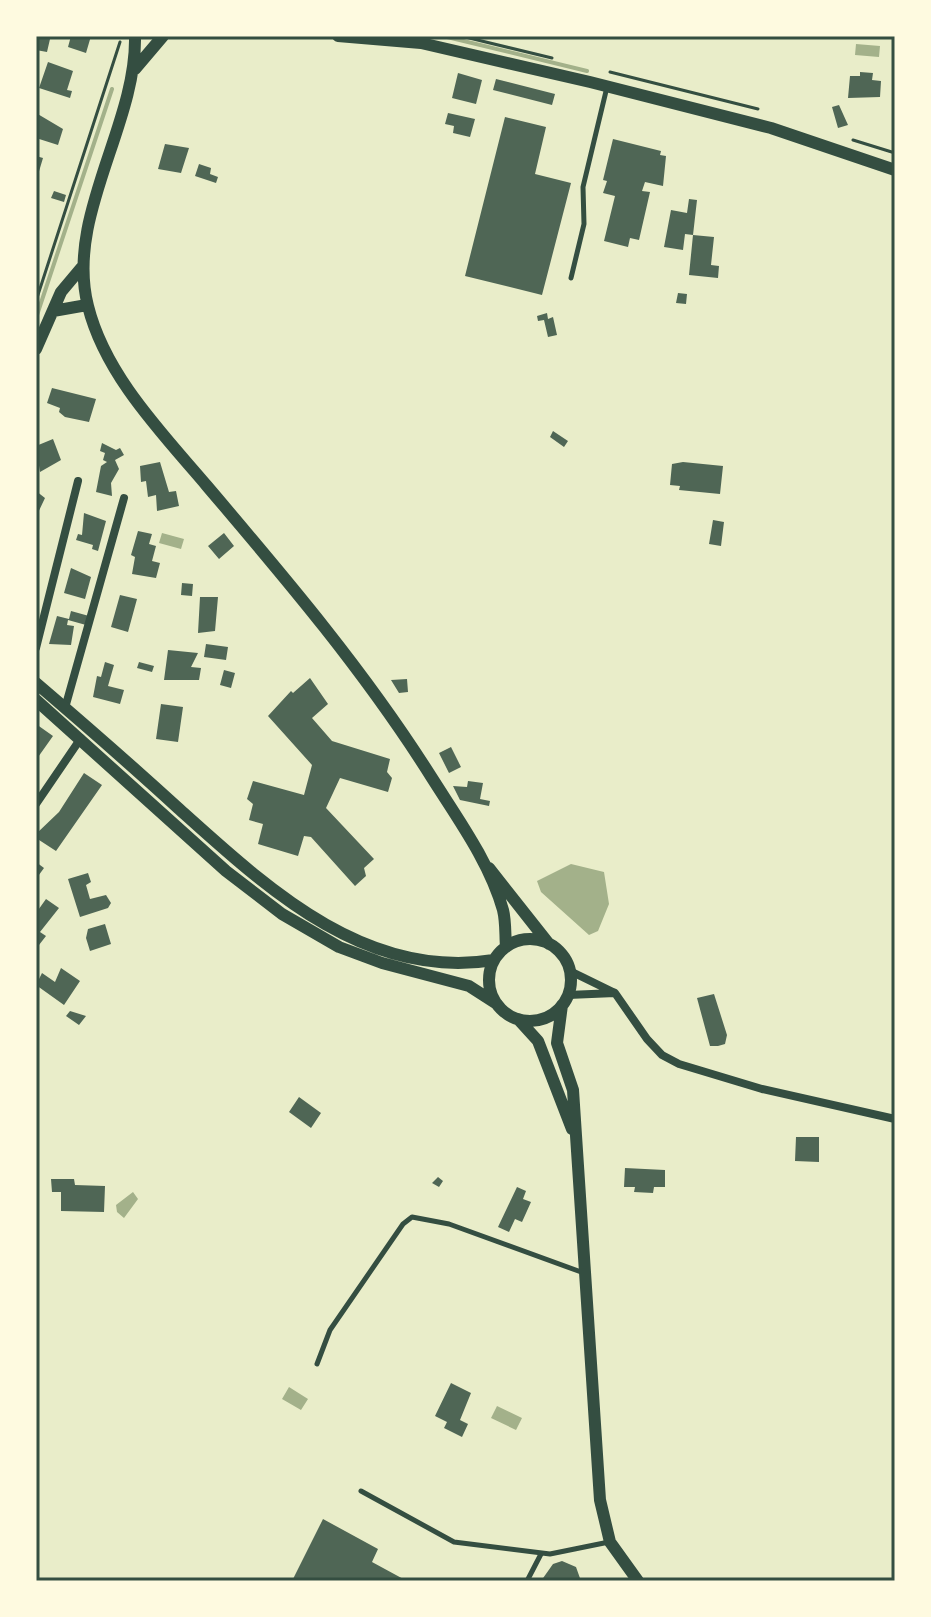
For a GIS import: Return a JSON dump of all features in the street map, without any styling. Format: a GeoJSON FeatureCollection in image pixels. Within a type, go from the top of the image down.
{"type":"FeatureCollection","features":[{"type":"Feature","properties":{"kind":"main road"},"geometry":{"type":"LineString","coordinates":[[135,36],[135,69],[100,182],[82,267],[87,305],[102,350],[169,442],[384,702],[483,861],[549,944],[559,951],[570,971],[557,1043],[573,1090],[600,1500],[610,1542],[638,1581]]}},
{"type":"Feature","properties":{"kind":"main road"},"geometry":{"type":"LineString","coordinates":[[135,69],[163,36]]}},
{"type":"Feature","properties":{"kind":"main road"},"geometry":{"type":"LineString","coordinates":[[341,36],[421,43],[607,86],[771,128],[895,170]]}},
{"type":"Feature","properties":{"kind":"main road"},"geometry":{"type":"LineString","coordinates":[[36,349],[61,292],[82,267]]}},
{"type":"Feature","properties":{"kind":"main road"},"geometry":{"type":"LineString","coordinates":[[53,311],[87,305]]}},
{"type":"Feature","properties":{"kind":"main road"},"geometry":{"type":"LineString","coordinates":[[36,683],[241,866],[280,898],[311,917],[395,954],[430,963],[494,960]]}},
{"type":"Feature","properties":{"kind":"main road"},"geometry":{"type":"LineString","coordinates":[[36,700],[226,871],[282,914],[339,947],[382,963],[469,986],[518,1019],[538,1041],[553,1071],[579,1163]]}},
{"type":"Feature","properties":{"kind":"main road"},"geometry":{"type":"LineString","coordinates":[[483,861],[503,911],[506,947]]}},
{"type":"Feature","properties":{"kind":"main road"},"geometry":{"type":"LineString","coordinates":[[497,1004],[489,983],[494,960],[506,947],[528,939],[549,944]]}},
{"type":"Feature","properties":{"kind":"main road"},"geometry":{"type":"LineString","coordinates":[[518,1019],[542,1019],[565,1000]]}},
{"type":"Feature","properties":{"kind":"street"},"geometry":{"type":"LineString","coordinates":[[36,648],[78,481]]}},
{"type":"Feature","properties":{"kind":"street"},"geometry":{"type":"LineString","coordinates":[[65,708],[124,498]]}},
{"type":"Feature","properties":{"kind":"street"},"geometry":{"type":"LineString","coordinates":[[36,804],[81,738]]}},
{"type":"Feature","properties":{"kind":"street"},"geometry":{"type":"LineString","coordinates":[[570,971],[615,993],[647,1039],[662,1055],[679,1064],[762,1089],[895,1119]]}},
{"type":"Feature","properties":{"kind":"street"},"geometry":{"type":"LineString","coordinates":[[565,1000],[615,993]]}},
{"type":"Feature","properties":{"kind":"lane"},"geometry":{"type":"LineString","coordinates":[[571,278],[584,224],[583,187],[607,86]]}},
{"type":"Feature","properties":{"kind":"lane"},"geometry":{"type":"LineString","coordinates":[[317,1364],[330,1330],[403,1224],[412,1217],[449,1224],[585,1273]]}},
{"type":"Feature","properties":{"kind":"lane"},"geometry":{"type":"LineString","coordinates":[[361,1491],[454,1542],[541,1554],[585,1549],[610,1542]]}},
{"type":"Feature","properties":{"kind":"lane"},"geometry":{"type":"LineString","coordinates":[[527,1581],[541,1554]]}},
{"type":"Feature","properties":{"kind":"path"},"geometry":{"type":"LineString","coordinates":[[36,301],[122,36]]}},
{"type":"Feature","properties":{"kind":"shaded area"},"geometry":{"type":"Polygon","coordinates":[[[856,44],[880,46],[879,57],[855,55],[856,44]]]}},
{"type":"Feature","properties":{"kind":"shaded area"},"geometry":{"type":"Polygon","coordinates":[[[162,533],[184,539],[181,549],[159,543],[162,533]]]}},
{"type":"Feature","properties":{"kind":"shaded area"},"geometry":{"type":"Polygon","coordinates":[[[571,864],[604,872],[609,904],[598,931],[589,935],[541,892],[537,881],[571,864]]]}},
{"type":"Feature","properties":{"kind":"shaded area"},"geometry":{"type":"Polygon","coordinates":[[[133,1192],[138,1199],[124,1218],[117,1212],[116,1205],[133,1192]]]}},
{"type":"Feature","properties":{"kind":"shaded area"},"geometry":{"type":"Polygon","coordinates":[[[289,1387],[308,1399],[301,1410],[282,1399],[289,1387]]]}},
{"type":"Feature","properties":{"kind":"shaded area"},"geometry":{"type":"Polygon","coordinates":[[[497,1406],[522,1418],[516,1430],[491,1418],[497,1406]]]}},
{"type":"Feature","properties":{"kind":"building"},"geometry":{"type":"Polygon","coordinates":[[[40,36],[50,39],[47,52],[36,50],[40,36]]]}},
{"type":"Feature","properties":{"kind":"building"},"geometry":{"type":"Polygon","coordinates":[[[71,36],[91,36],[86,53],[68,47],[71,36]]]}},
{"type":"Feature","properties":{"kind":"building"},"geometry":{"type":"Polygon","coordinates":[[[48,62],[73,71],[67,90],[72,91],[70,98],[39,88],[48,62]]]}},
{"type":"Feature","properties":{"kind":"building"},"geometry":{"type":"Polygon","coordinates":[[[860,72],[873,73],[872,80],[881,81],[880,97],[848,98],[850,76],[860,76],[860,72]]]}},
{"type":"Feature","properties":{"kind":"building"},"geometry":{"type":"Polygon","coordinates":[[[458,73],[482,80],[476,104],[452,98],[458,73]]]}},
{"type":"Feature","properties":{"kind":"building"},"geometry":{"type":"Polygon","coordinates":[[[496,79],[555,94],[552,105],[493,90],[496,79]]]}},
{"type":"Feature","properties":{"kind":"building"},"geometry":{"type":"Polygon","coordinates":[[[839,105],[848,125],[838,128],[832,107],[839,105]]]}},
{"type":"Feature","properties":{"kind":"building"},"geometry":{"type":"Polygon","coordinates":[[[36,113],[63,129],[58,145],[36,138],[36,113]]]}},
{"type":"Feature","properties":{"kind":"building"},"geometry":{"type":"Polygon","coordinates":[[[448,113],[475,119],[470,137],[453,133],[454,126],[445,124],[448,113]]]}},
{"type":"Feature","properties":{"kind":"building"},"geometry":{"type":"Polygon","coordinates":[[[505,117],[546,127],[535,174],[571,183],[542,295],[465,276],[505,117]]]}},
{"type":"Feature","properties":{"kind":"building"},"geometry":{"type":"Polygon","coordinates":[[[613,139],[661,151],[660,155],[666,156],[663,186],[645,182],[642,191],[650,192],[639,240],[630,238],[628,247],[604,241],[615,196],[603,193],[613,139]]]}},
{"type":"Feature","properties":{"kind":"building"},"geometry":{"type":"Polygon","coordinates":[[[165,144],[189,148],[181,173],[158,169],[165,144]]]}},
{"type":"Feature","properties":{"kind":"building"},"geometry":{"type":"Polygon","coordinates":[[[36,156],[43,158],[37,178],[36,178],[36,156]]]}},
{"type":"Feature","properties":{"kind":"building"},"geometry":{"type":"Polygon","coordinates":[[[199,164],[211,168],[210,174],[218,177],[216,183],[195,176],[199,164]]]}},
{"type":"Feature","properties":{"kind":"building"},"geometry":{"type":"Polygon","coordinates":[[[54,191],[66,195],[64,202],[51,198],[54,191]]]}},
{"type":"Feature","properties":{"kind":"building"},"geometry":{"type":"Polygon","coordinates":[[[689,199],[697,200],[693,235],[685,234],[683,250],[664,247],[671,210],[687,213],[689,199]]]}},
{"type":"Feature","properties":{"kind":"building"},"geometry":{"type":"Polygon","coordinates":[[[693,235],[714,237],[711,265],[719,266],[718,278],[689,275],[693,235]]]}},
{"type":"Feature","properties":{"kind":"building"},"geometry":{"type":"Polygon","coordinates":[[[678,293],[687,294],[686,304],[676,303],[678,293]]]}},
{"type":"Feature","properties":{"kind":"building"},"geometry":{"type":"Polygon","coordinates":[[[547,313],[548,319],[553,317],[557,335],[548,337],[544,320],[538,321],[537,316],[547,313]]]}},
{"type":"Feature","properties":{"kind":"building"},"geometry":{"type":"Polygon","coordinates":[[[52,388],[96,399],[89,422],[65,417],[59,412],[60,408],[47,403],[52,388]]]}},
{"type":"Feature","properties":{"kind":"building"},"geometry":{"type":"Polygon","coordinates":[[[553,431],[568,441],[564,447],[550,437],[553,431]]]}},
{"type":"Feature","properties":{"kind":"building"},"geometry":{"type":"Polygon","coordinates":[[[53,439],[61,460],[40,472],[36,446],[53,439]]]}},
{"type":"Feature","properties":{"kind":"building"},"geometry":{"type":"Polygon","coordinates":[[[102,443],[116,450],[120,448],[124,455],[115,460],[119,469],[111,483],[112,496],[96,492],[101,466],[107,462],[103,460],[105,453],[100,451],[102,443]]]}},
{"type":"Feature","properties":{"kind":"building"},"geometry":{"type":"Polygon","coordinates":[[[160,462],[169,492],[176,491],[179,506],[157,511],[156,495],[148,497],[146,481],[141,482],[140,466],[160,462]]]}},
{"type":"Feature","properties":{"kind":"building"},"geometry":{"type":"Polygon","coordinates":[[[683,462],[723,466],[720,494],[679,490],[680,486],[670,485],[672,464],[683,462]]]}},
{"type":"Feature","properties":{"kind":"building"},"geometry":{"type":"Polygon","coordinates":[[[36,491],[45,498],[36,517],[36,491]]]}},
{"type":"Feature","properties":{"kind":"building"},"geometry":{"type":"Polygon","coordinates":[[[84,513],[106,521],[98,551],[92,549],[93,545],[76,540],[78,534],[82,535],[84,513]]]}},
{"type":"Feature","properties":{"kind":"building"},"geometry":{"type":"Polygon","coordinates":[[[713,520],[724,522],[721,546],[709,544],[713,520]]]}},
{"type":"Feature","properties":{"kind":"building"},"geometry":{"type":"Polygon","coordinates":[[[138,531],[152,534],[149,544],[156,546],[152,561],[160,563],[156,578],[132,574],[135,557],[131,555],[138,531]]]}},
{"type":"Feature","properties":{"kind":"building"},"geometry":{"type":"Polygon","coordinates":[[[224,533],[234,546],[219,559],[208,546],[224,533]]]}},
{"type":"Feature","properties":{"kind":"building"},"geometry":{"type":"Polygon","coordinates":[[[71,568],[91,577],[85,599],[64,593],[71,568]]]}},
{"type":"Feature","properties":{"kind":"building"},"geometry":{"type":"Polygon","coordinates":[[[182,583],[193,584],[192,596],[181,595],[182,583]]]}},
{"type":"Feature","properties":{"kind":"building"},"geometry":{"type":"Polygon","coordinates":[[[120,595],[137,599],[128,632],[111,627],[120,595]]]}},
{"type":"Feature","properties":{"kind":"building"},"geometry":{"type":"Polygon","coordinates":[[[200,597],[218,597],[215,631],[198,633],[200,597]]]}},
{"type":"Feature","properties":{"kind":"building"},"geometry":{"type":"Polygon","coordinates":[[[71,611],[89,616],[86,625],[68,620],[67,625],[74,626],[71,645],[49,644],[57,616],[69,619],[71,611]]]}},
{"type":"Feature","properties":{"kind":"building"},"geometry":{"type":"Polygon","coordinates":[[[206,644],[228,647],[226,660],[204,657],[206,644]]]}},
{"type":"Feature","properties":{"kind":"building"},"geometry":{"type":"Polygon","coordinates":[[[168,650],[198,653],[191,667],[201,668],[199,680],[164,680],[168,650]]]}},
{"type":"Feature","properties":{"kind":"building"},"geometry":{"type":"Polygon","coordinates":[[[105,662],[114,665],[108,686],[124,690],[120,704],[93,697],[97,676],[101,677],[105,662]]]}},
{"type":"Feature","properties":{"kind":"building"},"geometry":{"type":"Polygon","coordinates":[[[139,662],[154,666],[152,672],[137,668],[139,662]]]}},
{"type":"Feature","properties":{"kind":"building"},"geometry":{"type":"Polygon","coordinates":[[[224,670],[235,673],[231,688],[220,685],[224,670]]]}},
{"type":"Feature","properties":{"kind":"building"},"geometry":{"type":"Polygon","coordinates":[[[310,678],[328,704],[312,718],[332,741],[390,759],[387,772],[392,778],[388,792],[340,778],[326,808],[374,859],[364,868],[366,876],[355,886],[311,837],[304,836],[298,856],[258,844],[263,824],[249,820],[253,804],[247,799],[253,781],[304,795],[312,765],[268,716],[291,691],[293,693],[310,678]]]}},
{"type":"Feature","properties":{"kind":"building"},"geometry":{"type":"Polygon","coordinates":[[[407,679],[408,692],[399,693],[391,680],[407,679]]]}},
{"type":"Feature","properties":{"kind":"building"},"geometry":{"type":"Polygon","coordinates":[[[161,704],[183,707],[178,742],[156,739],[161,704]]]}},
{"type":"Feature","properties":{"kind":"building"},"geometry":{"type":"Polygon","coordinates":[[[36,724],[53,736],[36,760],[36,724]]]}},
{"type":"Feature","properties":{"kind":"building"},"geometry":{"type":"Polygon","coordinates":[[[451,747],[461,767],[449,773],[439,753],[451,747]]]}},
{"type":"Feature","properties":{"kind":"building"},"geometry":{"type":"Polygon","coordinates":[[[84,773],[102,785],[56,851],[36,838],[36,834],[59,812],[84,773]]]}},
{"type":"Feature","properties":{"kind":"building"},"geometry":{"type":"Polygon","coordinates":[[[468,781],[483,783],[480,799],[490,801],[489,806],[460,800],[453,786],[467,787],[468,781]]]}},
{"type":"Feature","properties":{"kind":"building"},"geometry":{"type":"Polygon","coordinates":[[[36,862],[44,868],[36,879],[36,862]]]}},
{"type":"Feature","properties":{"kind":"building"},"geometry":{"type":"Polygon","coordinates":[[[88,873],[91,882],[86,885],[90,899],[106,895],[111,903],[108,908],[80,917],[68,879],[88,873]]]}},
{"type":"Feature","properties":{"kind":"building"},"geometry":{"type":"Polygon","coordinates":[[[46,899],[59,908],[40,932],[46,936],[39,945],[36,943],[36,913],[46,899]]]}},
{"type":"Feature","properties":{"kind":"building"},"geometry":{"type":"Polygon","coordinates":[[[105,924],[111,944],[90,951],[86,938],[88,929],[105,924]]]}},
{"type":"Feature","properties":{"kind":"building"},"geometry":{"type":"Polygon","coordinates":[[[61,968],[80,981],[64,1005],[36,985],[42,973],[55,982],[61,968]]]}},
{"type":"Feature","properties":{"kind":"building"},"geometry":{"type":"Polygon","coordinates":[[[714,994],[727,1035],[725,1044],[710,1046],[697,998],[714,994]]]}},
{"type":"Feature","properties":{"kind":"building"},"geometry":{"type":"Polygon","coordinates":[[[70,1011],[86,1016],[79,1025],[66,1016],[70,1011]]]}},
{"type":"Feature","properties":{"kind":"building"},"geometry":{"type":"Polygon","coordinates":[[[299,1097],[321,1113],[311,1128],[289,1112],[299,1097]]]}},
{"type":"Feature","properties":{"kind":"building"},"geometry":{"type":"Polygon","coordinates":[[[796,1137],[819,1137],[819,1162],[795,1161],[796,1137]]]}},
{"type":"Feature","properties":{"kind":"building"},"geometry":{"type":"Polygon","coordinates":[[[625,1168],[665,1170],[665,1187],[654,1187],[653,1193],[634,1192],[635,1187],[624,1187],[625,1168]]]}},
{"type":"Feature","properties":{"kind":"building"},"geometry":{"type":"Polygon","coordinates":[[[438,1177],[443,1181],[439,1187],[432,1183],[438,1177]]]}},
{"type":"Feature","properties":{"kind":"building"},"geometry":{"type":"Polygon","coordinates":[[[51,1179],[74,1179],[75,1185],[105,1186],[104,1212],[61,1211],[61,1192],[52,1192],[51,1179]]]}},
{"type":"Feature","properties":{"kind":"building"},"geometry":{"type":"Polygon","coordinates":[[[517,1187],[526,1191],[523,1199],[531,1202],[522,1222],[515,1219],[509,1232],[498,1227],[517,1187]]]}},
{"type":"Feature","properties":{"kind":"building"},"geometry":{"type":"Polygon","coordinates":[[[451,1383],[471,1393],[460,1420],[468,1424],[462,1437],[444,1428],[447,1422],[435,1416],[451,1383]]]}},
{"type":"Feature","properties":{"kind":"building"},"geometry":{"type":"Polygon","coordinates":[[[323,1519],[378,1549],[372,1562],[407,1581],[292,1581],[323,1519]]]}},
{"type":"Feature","properties":{"kind":"building"},"geometry":{"type":"Polygon","coordinates":[[[562,1561],[576,1567],[581,1581],[541,1581],[553,1564],[562,1561]]]}},
{"type":"Feature","properties":{"kind":"waterway"},"geometry":{"type":"LineString","coordinates":[[443,36],[587,71]]}},
{"type":"Feature","properties":{"kind":"waterway"},"geometry":{"type":"LineString","coordinates":[[36,318],[112,89]]}}]}
